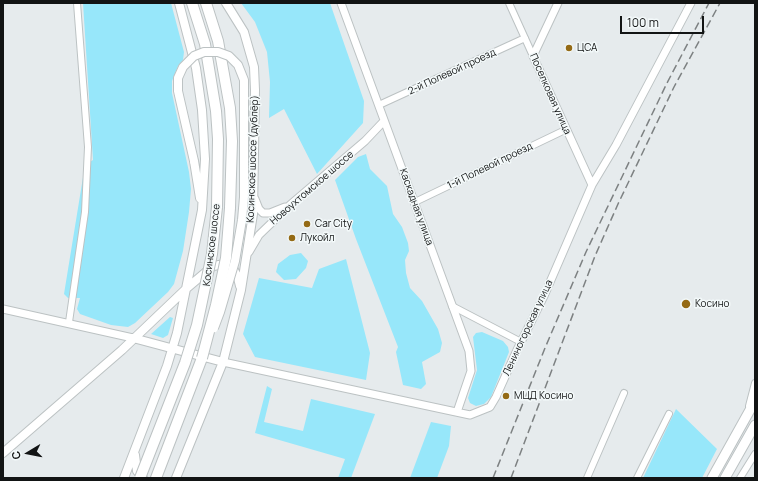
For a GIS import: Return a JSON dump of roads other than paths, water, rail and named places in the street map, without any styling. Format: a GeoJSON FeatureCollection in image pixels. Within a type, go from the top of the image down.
{"type":"FeatureCollection","features":[{"type":"Feature","properties":{"kind":"highway","name":"Косинское шоссе"},"geometry":{"type":"LineString","coordinates":[[140,478],[185,363],[197,325],[212,254],[217,207],[218,146],[216,111],[207,56],[192,3]]}},
{"type":"Feature","properties":{"kind":"highway","name":"Косинское шоссе"},"geometry":{"type":"LineString","coordinates":[[156,478],[202,358],[216,305],[226,258],[230,208],[232,141],[230,108],[218,42],[206,3]]}},
{"type":"Feature","properties":{"kind":"main road"},"geometry":{"type":"LineString","coordinates":[[124,478],[173,348],[187,288],[201,211],[206,159],[202,110],[196,68],[179,3]]}},
{"type":"Feature","properties":{"kind":"main road","name":"Косинское шоссе (дублёр)"},"geometry":{"type":"LineString","coordinates":[[176,478],[223,362],[240,290],[251,227],[254,189],[254,68],[244,32],[226,3]]}},
{"type":"Feature","properties":{"kind":"main road"},"geometry":{"type":"LineString","coordinates":[[201,211],[194,161],[178,91],[178,78],[183,67],[194,56],[204,52],[218,52],[229,56],[238,65],[244,80],[243,208],[233,269],[220,312],[202,358]]}},
{"type":"Feature","properties":{"kind":"main road"},"geometry":{"type":"LineString","coordinates":[[3,453],[122,350],[187,288],[213,266],[225,264],[232,268],[238,278],[240,290]]}},
{"type":"Feature","properties":{"kind":"main road"},"geometry":{"type":"LineString","coordinates":[[133,338],[223,362]]}},
{"type":"Feature","properties":{"kind":"main road"},"geometry":{"type":"LineString","coordinates":[[712,478],[755,401]]}},
{"type":"Feature","properties":{"kind":"main road"},"geometry":{"type":"LineString","coordinates":[[725,478],[755,426]]}},
{"type":"Feature","properties":{"kind":"main road"},"geometry":{"type":"LineString","coordinates":[[136,449],[135,463],[137,471],[143,478]]}},
{"type":"Feature","properties":{"kind":"main road"},"geometry":{"type":"LineString","coordinates":[[171,478],[180,468]]}},
{"type":"Feature","properties":{"kind":"street"},"geometry":{"type":"LineString","coordinates":[[69,322],[85,212],[88,147],[77,3]]}},
{"type":"Feature","properties":{"kind":"street","name":"Каскадная улица"},"geometry":{"type":"LineString","coordinates":[[341,3],[467,344],[471,366],[456,412]]}},
{"type":"Feature","properties":{"kind":"street","name":"Поселковая улица"},"geometry":{"type":"LineString","coordinates":[[509,3],[565,130],[592,185]]}},
{"type":"Feature","properties":{"kind":"street"},"geometry":{"type":"LineString","coordinates":[[533,56],[558,3]]}},
{"type":"Feature","properties":{"kind":"street","name":"Лениногорская улица"},"geometry":{"type":"LineString","coordinates":[[223,362],[470,415],[490,408],[544,296],[592,185],[620,139],[691,3]]}},
{"type":"Feature","properties":{"kind":"street","name":"2-й Полевой проезд"},"geometry":{"type":"LineString","coordinates":[[379,105],[525,38]]}},
{"type":"Feature","properties":{"kind":"street","name":"Новоухтомское шоссе"},"geometry":{"type":"LineString","coordinates":[[246,259],[256,239],[290,205],[365,141],[384,121]]}},
{"type":"Feature","properties":{"kind":"street","name":"1-й Полевой проезд"},"geometry":{"type":"LineString","coordinates":[[415,202],[565,130]]}},
{"type":"Feature","properties":{"kind":"street"},"geometry":{"type":"LineString","coordinates":[[254,189],[256,205],[264,213],[270,213],[290,205]]}},
{"type":"Feature","properties":{"kind":"street"},"geometry":{"type":"LineString","coordinates":[[452,306],[521,342]]}},
{"type":"Feature","properties":{"kind":"street"},"geometry":{"type":"LineString","coordinates":[[3,309],[69,322],[133,338]]}},
{"type":"Feature","properties":{"kind":"street"},"geometry":{"type":"LineString","coordinates":[[748,414],[755,383]]}},
{"type":"Feature","properties":{"kind":"street"},"geometry":{"type":"LineString","coordinates":[[587,478],[624,393]]}},
{"type":"Feature","properties":{"kind":"street"},"geometry":{"type":"LineString","coordinates":[[637,478],[669,414]]}},
{"type":"Feature","properties":{"kind":"street"},"geometry":{"type":"LineString","coordinates":[[740,478],[755,454]]}},
{"type":"Feature","properties":{"kind":"railway"},"geometry":{"type":"LineString","coordinates":[[493,478],[545,348],[586,252],[667,83],[709,3]]}},
{"type":"Feature","properties":{"kind":"railway"},"geometry":{"type":"LineString","coordinates":[[511,478],[595,256],[674,87],[720,3]]}},
{"type":"Feature","properties":{"kind":"place","name":"ЦСА"},"geometry":{"type":"Point","coordinates":[569,48]}},
{"type":"Feature","properties":{"kind":"place","name":"Car City"},"geometry":{"type":"Point","coordinates":[307,224]}},
{"type":"Feature","properties":{"kind":"place","name":"Лукойл"},"geometry":{"type":"Point","coordinates":[292,238]}},
{"type":"Feature","properties":{"kind":"place","name":"Косино"},"geometry":{"type":"Point","coordinates":[686,304]}},
{"type":"Feature","properties":{"kind":"place","name":"МЦД Косино"},"geometry":{"type":"Point","coordinates":[506,396]}}]}
